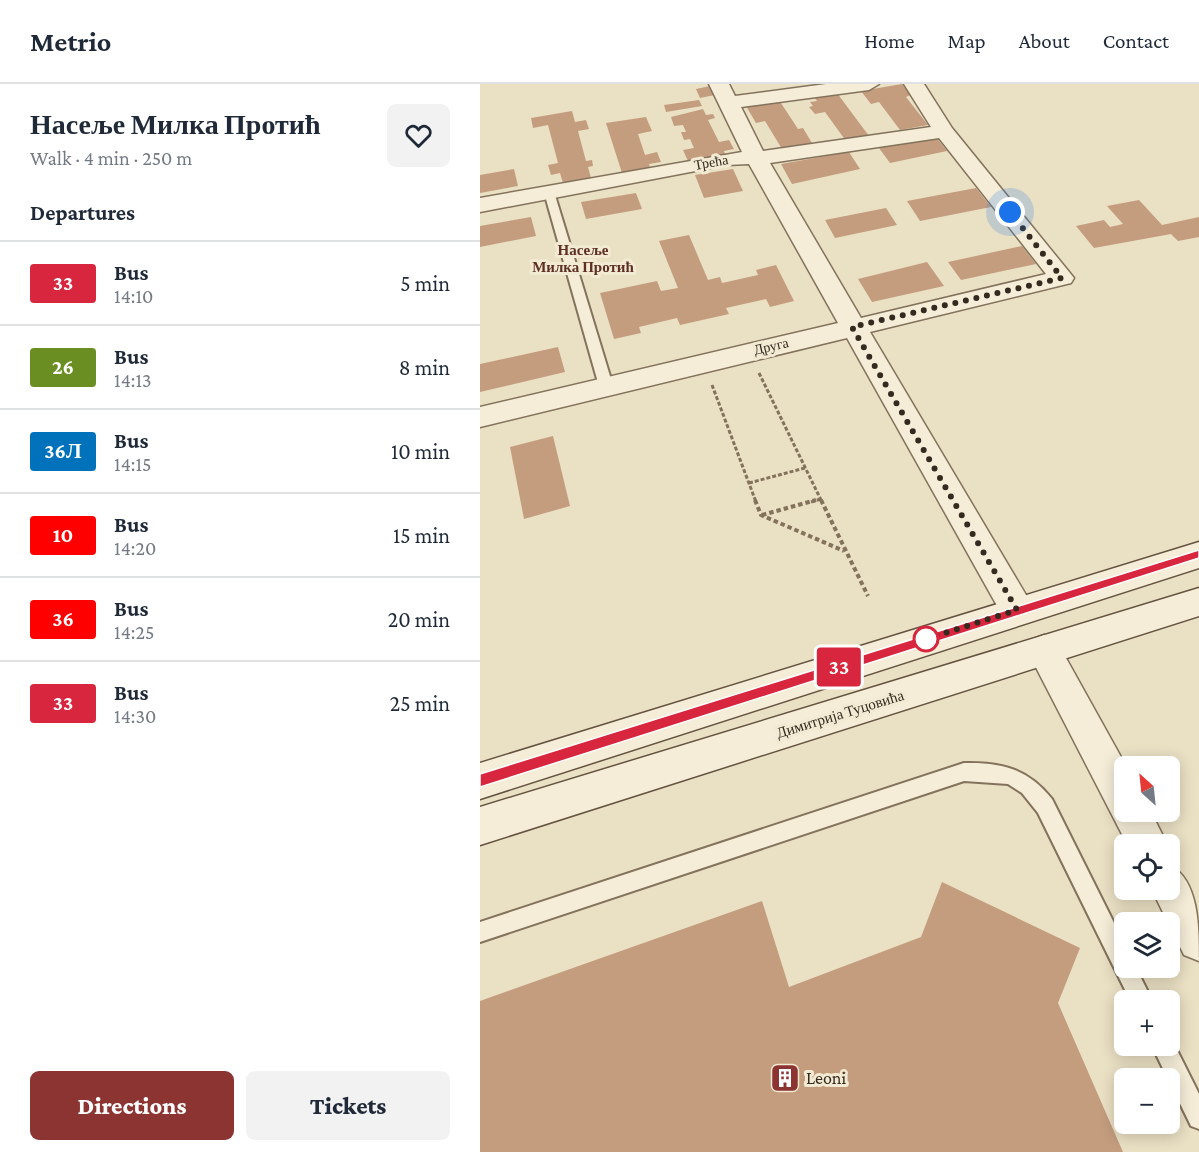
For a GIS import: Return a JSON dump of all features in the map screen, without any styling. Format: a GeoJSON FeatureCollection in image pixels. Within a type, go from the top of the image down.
{"type":"FeatureCollection","features":[{"type":"Feature","properties":{"kind":"street"},"geometry":{"type":"LineString","coordinates":[[869,84],[724,94],[755,156],[852,327],[1017,610]]}},
{"type":"Feature","properties":{"kind":"street"},"geometry":{"type":"LineString","coordinates":[[914,84],[944,131]]}},
{"type":"Feature","properties":{"kind":"street","name":"Трећа"},"geometry":{"type":"LineString","coordinates":[[480,205],[727,159],[782,156],[944,131]]}},
{"type":"Feature","properties":{"kind":"street","name":"Друга"},"geometry":{"type":"LineString","coordinates":[[480,417],[1062,278],[944,131]]}},
{"type":"Feature","properties":{"kind":"street"},"geometry":{"type":"LineString","coordinates":[[480,781],[1017,610],[1199,555]]}},
{"type":"Feature","properties":{"kind":"street","name":"Димитрија Туцовића"},"geometry":{"type":"LineString","coordinates":[[480,826],[1199,602]]}},
{"type":"Feature","properties":{"kind":"street"},"geometry":{"type":"LineString","coordinates":[[1044,650],[1114,780]]}},
{"type":"Feature","properties":{"kind":"street"},"geometry":{"type":"LineString","coordinates":[[1178,900],[1199,940]]}},
{"type":"Feature","properties":{"kind":"lane"},"geometry":{"type":"LineString","coordinates":[[549,192],[606,386]]}},
{"type":"Feature","properties":{"kind":"lane"},"geometry":{"type":"LineString","coordinates":[[480,933],[964,772],[992,770],[1018,777],[1032,788],[1045,806],[1136,990]]}},
{"type":"Feature","properties":{"kind":"lane"},"geometry":{"type":"LineString","coordinates":[[1168,1056],[1199,1118]]}},
{"type":"Feature","properties":{"kind":"path"},"geometry":{"type":"LineString","coordinates":[[749,351],[868,596]]}},
{"type":"Feature","properties":{"kind":"path"},"geometry":{"type":"LineString","coordinates":[[703,362],[761,515],[846,551]]}},
{"type":"Feature","properties":{"kind":"path"},"geometry":{"type":"LineString","coordinates":[[749,483],[805,468]]}},
{"type":"Feature","properties":{"kind":"path"},"geometry":{"type":"LineString","coordinates":[[761,515],[821,499]]}},
{"type":"Feature","properties":{"kind":"building"},"geometry":{"type":"Polygon","coordinates":[[[902,84],[905,88],[913,87],[917,92],[906,97],[928,125],[900,130],[879,102],[871,104],[861,91],[902,84]]]}},
{"type":"Feature","properties":{"kind":"building"},"geometry":{"type":"Polygon","coordinates":[[[710,86],[715,95],[700,98],[696,89],[710,86]]]}},
{"type":"Feature","properties":{"kind":"building"},"geometry":{"type":"Polygon","coordinates":[[[837,93],[869,136],[846,141],[825,112],[815,114],[809,107],[813,106],[810,102],[817,101],[814,97],[837,93]]]}},
{"type":"Feature","properties":{"kind":"building"},"geometry":{"type":"Polygon","coordinates":[[[699,100],[702,106],[666,112],[664,105],[699,100]]]}},
{"type":"Feature","properties":{"kind":"building"},"geometry":{"type":"Polygon","coordinates":[[[779,100],[798,129],[803,128],[812,143],[782,149],[765,121],[756,123],[746,106],[779,100]]]}},
{"type":"Feature","properties":{"kind":"building"},"geometry":{"type":"Polygon","coordinates":[[[703,109],[706,115],[713,114],[715,118],[708,120],[719,142],[729,140],[734,149],[724,151],[725,154],[688,161],[683,150],[694,148],[690,139],[684,140],[681,132],[686,132],[683,125],[674,126],[671,117],[703,109]]]}},
{"type":"Feature","properties":{"kind":"building"},"geometry":{"type":"Polygon","coordinates":[[[572,111],[575,122],[586,120],[589,129],[578,131],[586,161],[592,160],[593,166],[588,167],[591,178],[563,183],[560,173],[551,175],[548,165],[558,163],[548,125],[533,128],[531,118],[572,111]]]}},
{"type":"Feature","properties":{"kind":"building"},"geometry":{"type":"Polygon","coordinates":[[[646,117],[652,131],[638,134],[645,155],[657,152],[661,162],[649,164],[650,168],[622,173],[606,123],[646,117]]]}},
{"type":"Feature","properties":{"kind":"building"},"geometry":{"type":"Polygon","coordinates":[[[935,136],[947,151],[890,163],[879,148],[935,136]]]}},
{"type":"Feature","properties":{"kind":"building"},"geometry":{"type":"Polygon","coordinates":[[[849,152],[860,169],[792,184],[781,164],[849,152]]]}},
{"type":"Feature","properties":{"kind":"building"},"geometry":{"type":"Polygon","coordinates":[[[514,169],[518,186],[480,193],[480,175],[514,169]]]}},
{"type":"Feature","properties":{"kind":"building"},"geometry":{"type":"Polygon","coordinates":[[[733,169],[743,191],[704,198],[695,175],[733,169]]]}},
{"type":"Feature","properties":{"kind":"building"},"geometry":{"type":"Polygon","coordinates":[[[976,188],[991,207],[920,221],[907,201],[976,188]]]}},
{"type":"Feature","properties":{"kind":"building"},"geometry":{"type":"Polygon","coordinates":[[[636,193],[642,209],[586,219],[581,202],[636,193]]]}},
{"type":"Feature","properties":{"kind":"building"},"geometry":{"type":"Polygon","coordinates":[[[1139,200],[1162,225],[1199,217],[1199,237],[1178,241],[1171,234],[1094,248],[1076,226],[1104,220],[1110,227],[1123,224],[1107,206],[1139,200]]]}},
{"type":"Feature","properties":{"kind":"building"},"geometry":{"type":"Polygon","coordinates":[[[886,208],[897,225],[835,238],[825,220],[886,208]]]}},
{"type":"Feature","properties":{"kind":"building"},"geometry":{"type":"Polygon","coordinates":[[[531,217],[536,236],[480,247],[480,226],[531,217]]]}},
{"type":"Feature","properties":{"kind":"building"},"geometry":{"type":"Polygon","coordinates":[[[689,235],[708,280],[720,277],[722,283],[758,275],[756,270],[776,265],[794,301],[770,307],[766,299],[726,308],[729,314],[680,325],[677,318],[639,327],[641,333],[614,339],[600,293],[657,281],[661,291],[678,288],[659,241],[689,235]]]}},
{"type":"Feature","properties":{"kind":"building"},"geometry":{"type":"Polygon","coordinates":[[[1022,246],[1036,264],[961,280],[948,262],[1022,246]]]}},
{"type":"Feature","properties":{"kind":"building"},"geometry":{"type":"Polygon","coordinates":[[[927,262],[944,286],[872,302],[858,279],[927,262]]]}},
{"type":"Feature","properties":{"kind":"building"},"geometry":{"type":"Polygon","coordinates":[[[558,347],[565,372],[480,392],[480,364],[558,347]]]}},
{"type":"Feature","properties":{"kind":"building"},"geometry":{"type":"Polygon","coordinates":[[[553,436],[570,506],[524,519],[510,447],[553,436]]]}},
{"type":"Feature","properties":{"kind":"building","name":"Leoni"},"geometry":{"type":"Polygon","coordinates":[[[942,882],[1080,948],[1058,1003],[1123,1152],[480,1152],[480,1001],[762,901],[789,987],[921,937],[942,882]]]}},
{"type":"Feature","properties":{"kind":"bus line","name":"33"},"geometry":{"type":"LineString","coordinates":[[480,781],[1017,610],[1199,555]]}},
{"type":"Feature","properties":{"kind":"place","name":"Leoni"},"geometry":{"type":"Point","coordinates":[785,1078]}},
{"type":"Feature","properties":{"kind":"district","name":"Насеље Милка Протић"},"geometry":{"type":"Point","coordinates":[583,258]}},
{"type":"Feature","properties":{"kind":"route"},"geometry":{"type":"LineString","coordinates":[[926,639],[924,640],[1017,610],[852,327],[1062,278],[1010,212]]}}]}
